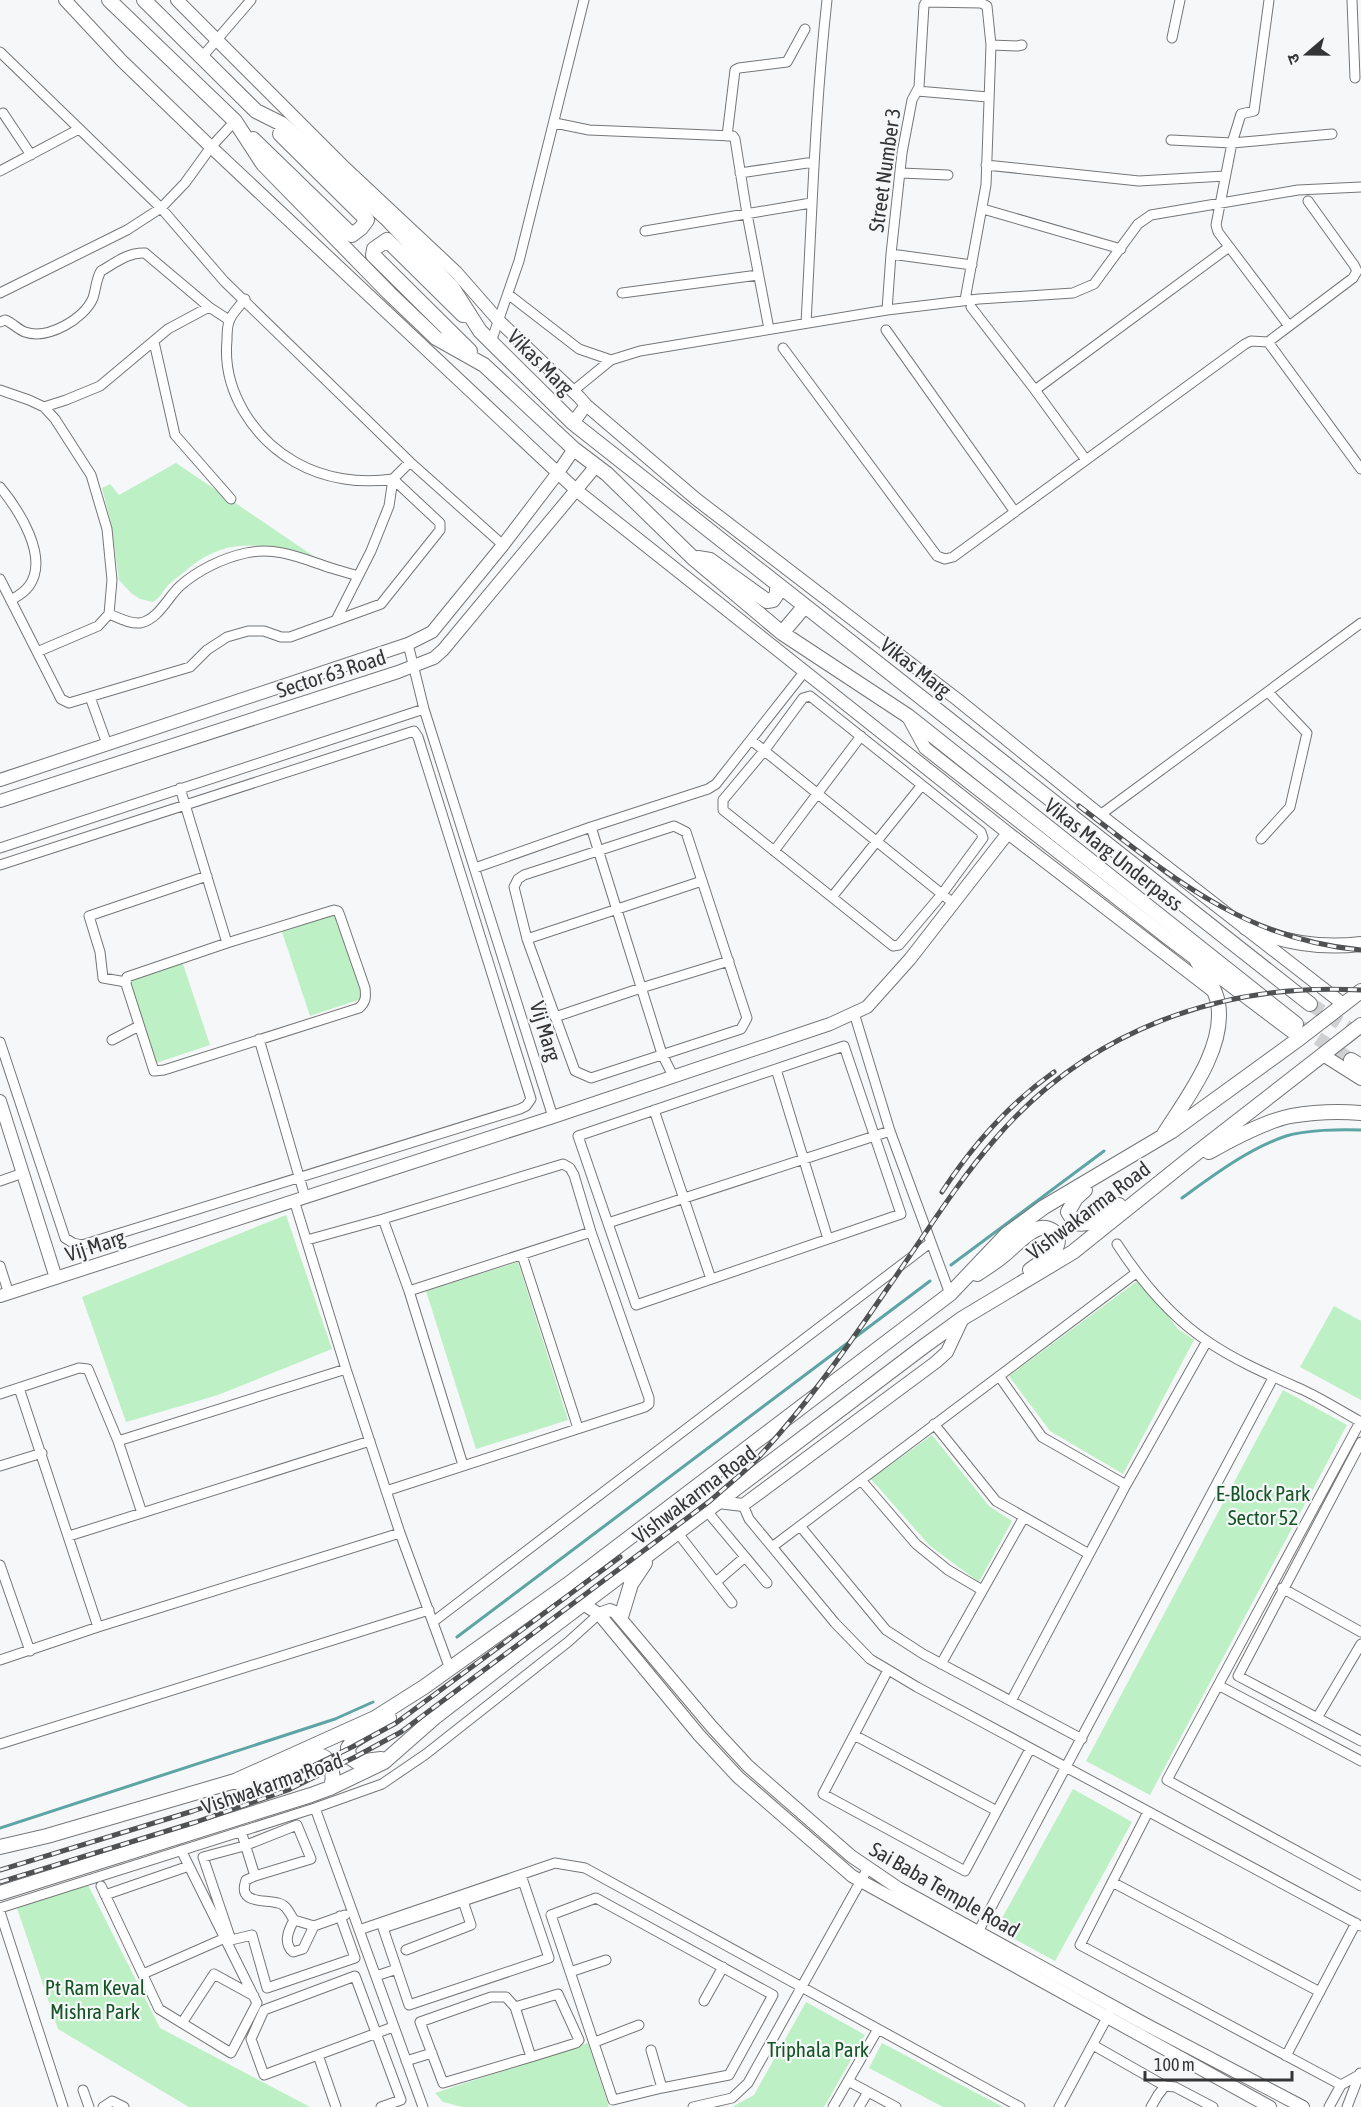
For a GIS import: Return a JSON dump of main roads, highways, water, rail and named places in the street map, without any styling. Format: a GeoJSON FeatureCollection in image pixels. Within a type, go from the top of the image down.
{"type":"FeatureCollection","features":[{"type":"Feature","properties":{"kind":"main road","name":"Vikas Marg"},"geometry":{"type":"LineString","coordinates":[[109,0],[234,121],[263,164],[388,293],[436,338],[484,365],[574,449],[607,474],[694,559],[782,633],[908,716]]}},
{"type":"Feature","properties":{"kind":"main road","name":"Vikas Marg"},"geometry":{"type":"LineString","coordinates":[[144,0],[256,111],[282,124],[386,218],[452,287],[480,331],[573,423],[804,607],[946,716]]}},
{"type":"Feature","properties":{"kind":"main road"},"geometry":{"type":"LineString","coordinates":[[234,121],[352,235],[361,228],[367,220],[256,111]]}},
{"type":"Feature","properties":{"kind":"main road"},"geometry":{"type":"LineString","coordinates":[[480,331],[387,240],[374,249],[373,255],[484,365]]}},
{"type":"Feature","properties":{"kind":"main road"},"geometry":{"type":"LineString","coordinates":[[694,559],[710,560],[767,601],[773,600],[777,594],[777,585]]}},
{"type":"Feature","properties":{"kind":"main road"},"geometry":{"type":"LineString","coordinates":[[782,633],[804,607]]}},
{"type":"Feature","properties":{"kind":"main road","name":"Vikas Marg Underpass"},"geometry":{"type":"LineString","coordinates":[[908,716],[1298,1031]]}},
{"type":"Feature","properties":{"kind":"main road","name":"Vikas Marg Underpass"},"geometry":{"type":"LineString","coordinates":[[946,716],[1310,1004]]}},
{"type":"Feature","properties":{"kind":"main road"},"geometry":{"type":"LineString","coordinates":[[1246,928],[1282,941],[1337,947],[1361,944]]}},
{"type":"Feature","properties":{"kind":"main road"},"geometry":{"type":"LineString","coordinates":[[1161,1138],[1207,1065],[1218,1027],[1218,1003],[1197,961]]}},
{"type":"Feature","properties":{"kind":"main road","name":"Vishwakarma Road"},"geometry":{"type":"LineString","coordinates":[[0,1847],[69,1830],[235,1781],[375,1718],[450,1669],[567,1585],[955,1289],[1006,1235],[1044,1207],[1161,1138],[1298,1031],[1361,991]]}},
{"type":"Feature","properties":{"kind":"main road","name":"Vishwakarma Road"},"geometry":{"type":"LineString","coordinates":[[0,1893],[232,1830],[330,1788],[386,1760],[435,1718],[664,1541],[963,1318],[1010,1292],[1073,1252],[1361,1025]]}},
{"type":"Feature","properties":{"kind":"main road"},"geometry":{"type":"LineString","coordinates":[[1190,1158],[1203,1155],[1239,1135],[1289,1117],[1337,1111],[1361,1113]]}},
{"type":"Feature","properties":{"kind":"main road"},"geometry":{"type":"LineString","coordinates":[[1098,1177],[1071,1205],[1068,1212],[1075,1223],[1084,1225],[1093,1222],[1127,1200],[1153,1188]]}},
{"type":"Feature","properties":{"kind":"main road"},"geometry":{"type":"LineString","coordinates":[[955,1289],[1002,1257],[1036,1229],[1052,1229],[1058,1237],[1054,1251],[1029,1271],[1010,1292]]}},
{"type":"Feature","properties":{"kind":"main road"},"geometry":{"type":"LineString","coordinates":[[621,1617],[635,1575],[664,1541]]}},
{"type":"Feature","properties":{"kind":"main road"},"geometry":{"type":"LineString","coordinates":[[386,1760],[381,1758],[357,1762],[349,1757],[348,1751],[352,1742],[388,1720],[391,1707]]}},
{"type":"Feature","properties":{"kind":"main road"},"geometry":{"type":"LineString","coordinates":[[235,1781],[247,1787],[253,1787],[310,1758],[322,1756],[328,1760],[332,1769],[333,1784],[330,1788]]}},
{"type":"Feature","properties":{"kind":"waterway"},"geometry":{"type":"LineString","coordinates":[[1182,1198],[1245,1155],[1272,1141],[1303,1132],[1361,1130]]}},
{"type":"Feature","properties":{"kind":"waterway"},"geometry":{"type":"LineString","coordinates":[[951,1265],[1104,1151]]}},
{"type":"Feature","properties":{"kind":"waterway"},"geometry":{"type":"LineString","coordinates":[[457,1637],[930,1281]]}},
{"type":"Feature","properties":{"kind":"waterway"},"geometry":{"type":"LineString","coordinates":[[0,1828],[335,1719],[373,1702]]}},
{"type":"Feature","properties":{"kind":"tunnel"},"geometry":{"type":"LineString","coordinates":[[1310,1004],[1361,1036]]}},
{"type":"Feature","properties":{"kind":"tunnel"},"geometry":{"type":"LineString","coordinates":[[1300,1027],[1351,1060]]}},
{"type":"Feature","properties":{"kind":"railway"},"geometry":{"type":"LineString","coordinates":[[1079,806],[1176,879],[1243,918],[1279,933],[1318,943],[1361,950]]}},
{"type":"Feature","properties":{"kind":"railway"},"geometry":{"type":"LineString","coordinates":[[0,1882],[196,1822],[288,1790],[401,1732],[710,1501],[754,1462],[824,1378],[981,1156],[1032,1101],[1072,1069],[1115,1042],[1160,1021],[1208,1005],[1258,995],[1309,990],[1361,990]]}},
{"type":"Feature","properties":{"kind":"railway"},"geometry":{"type":"LineString","coordinates":[[942,1192],[992,1127],[1037,1084],[1054,1072]]}},
{"type":"Feature","properties":{"kind":"railway"},"geometry":{"type":"LineString","coordinates":[[0,1870],[193,1811],[286,1779],[352,1747],[396,1723],[620,1557]]}},
{"type":"Feature","properties":{"kind":"park label","name":"E-Block Park Sector 52"},"geometry":{"type":"Point","coordinates":[1263,1505]}},
{"type":"Feature","properties":{"kind":"park label","name":"Pt Ram Keval Mishra Park"},"geometry":{"type":"Point","coordinates":[95,1999]}},
{"type":"Feature","properties":{"kind":"park label","name":"Triphala Park"},"geometry":{"type":"Point","coordinates":[818,2049]}}]}
